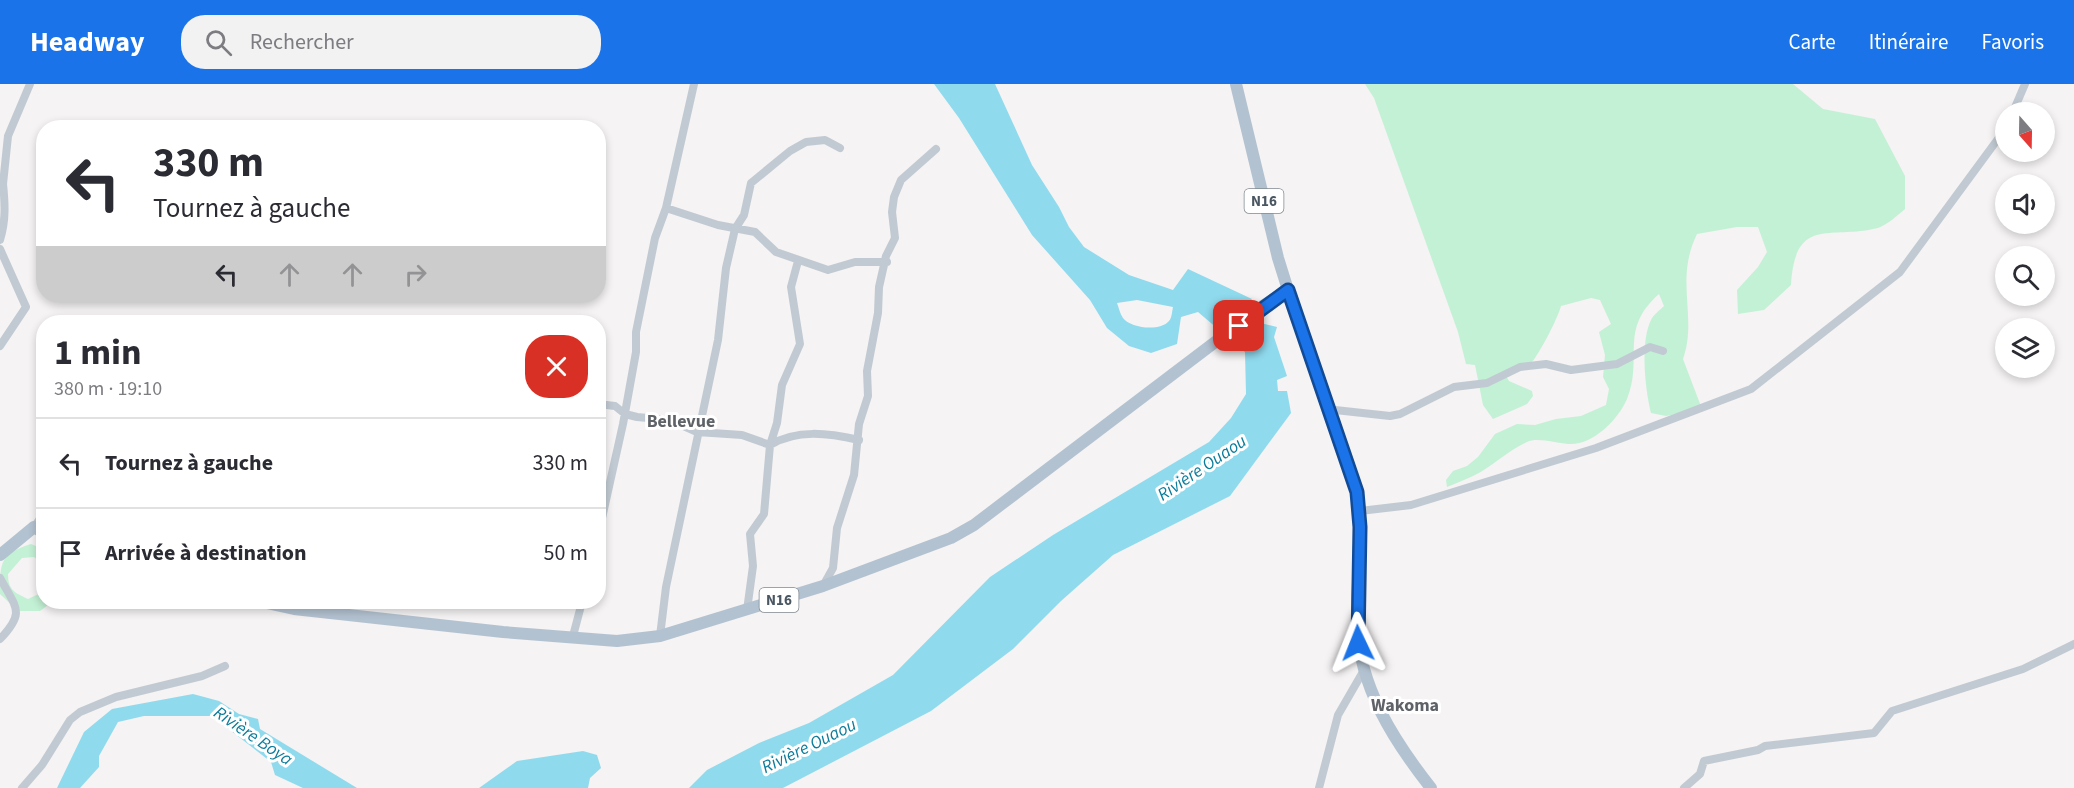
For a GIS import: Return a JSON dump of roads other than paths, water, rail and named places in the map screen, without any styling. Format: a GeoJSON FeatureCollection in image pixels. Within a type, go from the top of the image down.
{"type":"FeatureCollection","features":[{"type":"Feature","properties":{"kind":"main road","name":"N16"},"geometry":{"type":"LineString","coordinates":[[1236,84],[1278,258],[1326,409],[1357,492],[1360,511],[1357,623],[1364,669],[1392,735],[1431,788]]}},
{"type":"Feature","properties":{"kind":"main road","name":"N16"},"geometry":{"type":"LineString","coordinates":[[294,609],[503,632],[617,641],[660,636],[823,586],[951,538],[974,525],[1264,305],[1288,290]]}},
{"type":"Feature","properties":{"kind":"main road"},"geometry":{"type":"LineString","coordinates":[[0,555],[36,532]]}},
{"type":"Feature","properties":{"kind":"street"},"geometry":{"type":"LineString","coordinates":[[0,240],[5,225],[2,182],[8,136],[30,84]]}},
{"type":"Feature","properties":{"kind":"street"},"geometry":{"type":"LineString","coordinates":[[606,500],[625,414],[636,352],[636,332],[655,238],[666,208],[694,84]]}},
{"type":"Feature","properties":{"kind":"street"},"geometry":{"type":"LineString","coordinates":[[2017,102],[2025,84]]}},
{"type":"Feature","properties":{"kind":"street"},"geometry":{"type":"LineString","coordinates":[[660,636],[666,587],[718,340],[726,268],[735,230],[744,215],[751,183],[790,151],[806,142],[825,140],[840,147]]}},
{"type":"Feature","properties":{"kind":"street"},"geometry":{"type":"LineString","coordinates":[[1360,511],[1411,506],[1596,448],[1751,389],[1900,272],[1995,143]]}},
{"type":"Feature","properties":{"kind":"street"},"geometry":{"type":"LineString","coordinates":[[823,586],[833,568],[837,528],[854,475],[859,424],[868,396],[867,371],[878,313],[879,287],[894,238],[891,212],[897,188],[901,180],[936,149]]}},
{"type":"Feature","properties":{"kind":"street"},"geometry":{"type":"LineString","coordinates":[[666,208],[735,230],[754,232],[776,252],[828,270],[855,262],[887,261]]}},
{"type":"Feature","properties":{"kind":"street"},"geometry":{"type":"LineString","coordinates":[[0,249],[26,307],[0,346]]}},
{"type":"Feature","properties":{"kind":"street"},"geometry":{"type":"LineString","coordinates":[[747,610],[753,566],[750,534],[764,514],[770,445],[777,423],[783,386],[790,363],[800,344],[791,287],[798,261]]}},
{"type":"Feature","properties":{"kind":"street"},"geometry":{"type":"LineString","coordinates":[[1326,409],[1390,416],[1400,414],[1454,387],[1487,383],[1520,368],[1546,364],[1571,370],[1588,368],[1617,364],[1650,347],[1663,351]]}},
{"type":"Feature","properties":{"kind":"street"},"geometry":{"type":"LineString","coordinates":[[606,405],[615,406],[625,414],[670,420],[697,432],[742,435],[770,445]]}},
{"type":"Feature","properties":{"kind":"street"},"geometry":{"type":"LineString","coordinates":[[770,445],[785,436],[804,432],[858,440]]}},
{"type":"Feature","properties":{"kind":"street"},"geometry":{"type":"LineString","coordinates":[[0,578],[17,610],[15,624],[0,639]]}},
{"type":"Feature","properties":{"kind":"street"},"geometry":{"type":"LineString","coordinates":[[573,636],[580,609]]}},
{"type":"Feature","properties":{"kind":"street"},"geometry":{"type":"LineString","coordinates":[[1684,788],[1700,774],[1704,761],[1758,750],[1765,746],[1874,733],[1892,711],[2023,669],[2074,644]]}},
{"type":"Feature","properties":{"kind":"street"},"geometry":{"type":"LineString","coordinates":[[22,788],[42,765],[70,720],[80,712],[116,697],[202,676],[225,666]]}},
{"type":"Feature","properties":{"kind":"street"},"geometry":{"type":"LineString","coordinates":[[1319,788],[1338,715],[1364,669]]}},
{"type":"Feature","properties":{"kind":"water","name":"Rivière Ouaou"},"geometry":{"type":"Polygon","coordinates":[[[934,84],[995,84],[1032,165],[1069,227],[1084,247],[1129,275],[1173,290],[1188,269],[1252,299],[1246,308],[1252,321],[1277,327],[1274,337],[1287,376],[1277,380],[1278,391],[1287,391],[1291,413],[1230,496],[1113,555],[1061,601],[1013,649],[931,711],[783,788],[689,788],[707,770],[759,743],[809,723],[893,675],[990,577],[1053,535],[1209,442],[1231,418],[1246,394],[1245,352],[1198,312],[1181,317],[1177,344],[1151,353],[1129,346],[1107,328],[1090,300],[1032,235],[959,118],[934,84]],[[1137,300],[1117,303],[1122,316],[1127,321],[1138,326],[1152,328],[1169,321],[1173,307],[1137,300]]]}},
{"type":"Feature","properties":{"kind":"water","name":"Rivière Boya"},"geometry":{"type":"Polygon","coordinates":[[[193,694],[219,701],[239,714],[258,719],[260,729],[357,788],[303,788],[275,775],[271,762],[212,716],[144,716],[118,722],[99,756],[99,767],[80,788],[57,788],[84,732],[112,709],[193,694]]]}},
{"type":"Feature","properties":{"kind":"water"},"geometry":{"type":"Polygon","coordinates":[[[583,751],[597,755],[601,768],[590,778],[588,788],[479,788],[517,761],[583,751]]]}},
{"type":"Feature","properties":{"kind":"district","name":"Bellevue"},"geometry":{"type":"Point","coordinates":[681,421]}},
{"type":"Feature","properties":{"kind":"district","name":"Wakoma"},"geometry":{"type":"Point","coordinates":[1405,705]}}]}
